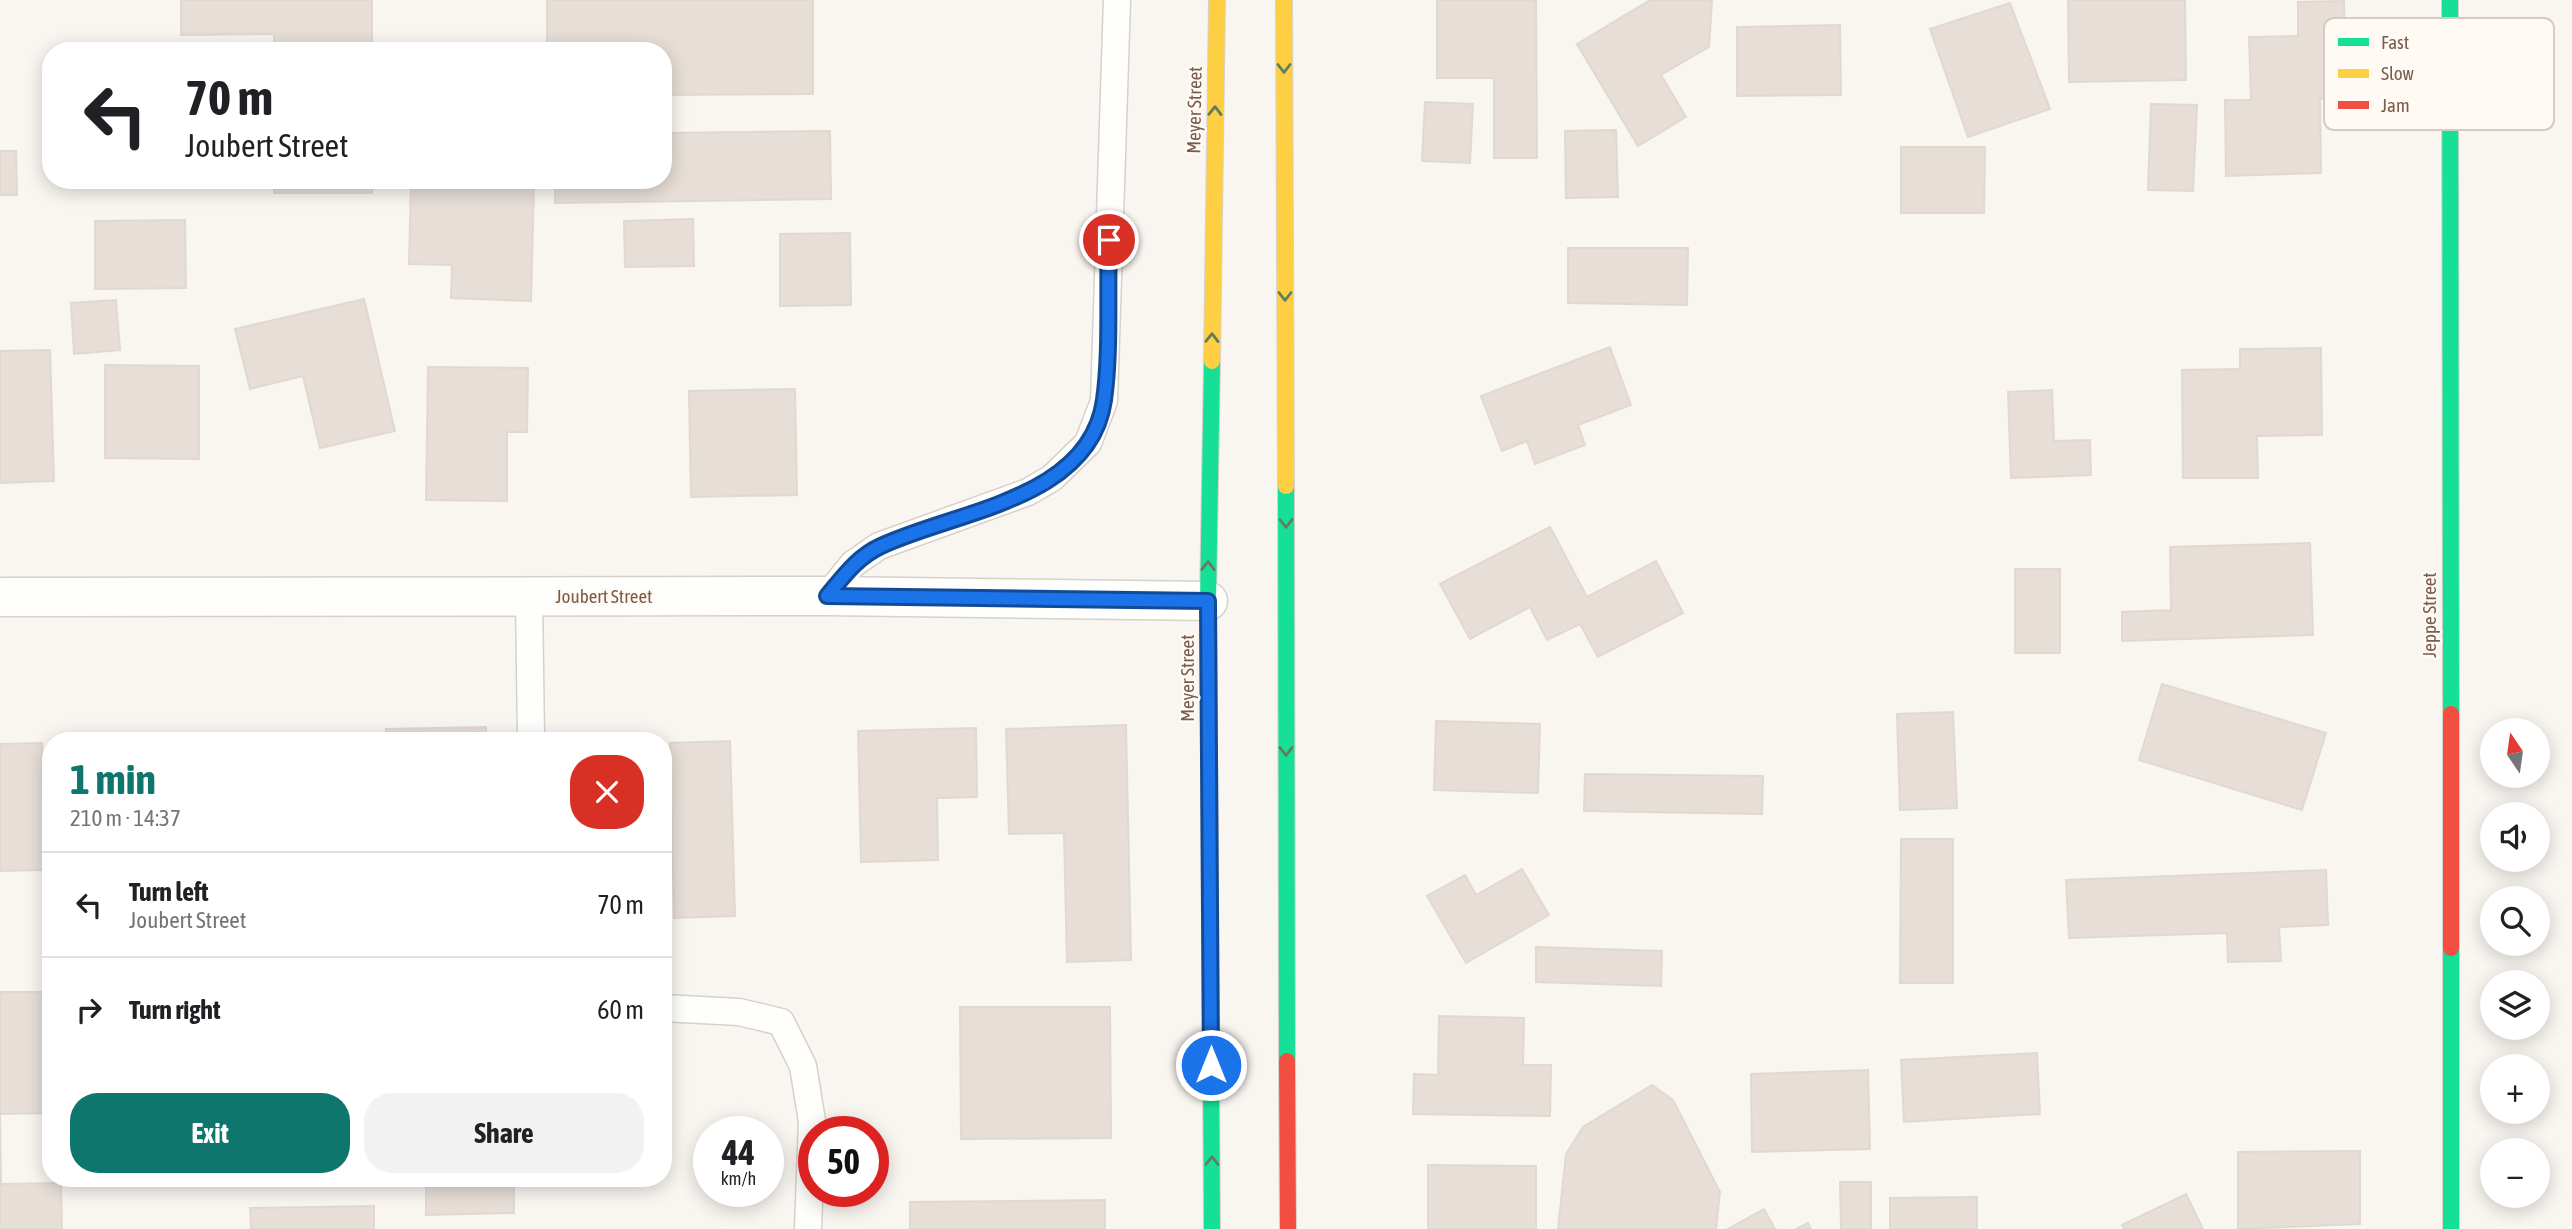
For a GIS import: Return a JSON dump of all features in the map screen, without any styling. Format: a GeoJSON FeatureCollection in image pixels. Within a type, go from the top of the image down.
{"type":"FeatureCollection","features":[{"type":"Feature","properties":{"kind":"main road","name":"Meyer Street"},"geometry":{"type":"LineString","coordinates":[[1212,1229],[1208,601],[1217,0]]}},
{"type":"Feature","properties":{"kind":"main road"},"geometry":{"type":"LineString","coordinates":[[1284,0],[1288,1229]]}},
{"type":"Feature","properties":{"kind":"main road","name":"Jeppe Street"},"geometry":{"type":"LineString","coordinates":[[2450,0],[2450,18]]}},
{"type":"Feature","properties":{"kind":"main road","name":"Jeppe Street"},"geometry":{"type":"LineString","coordinates":[[2450,130],[2451,1229]]}},
{"type":"Feature","properties":{"kind":"street","name":"Joubert Street"},"geometry":{"type":"LineString","coordinates":[[0,597],[827,596],[1208,601]]}},
{"type":"Feature","properties":{"kind":"lane"},"geometry":{"type":"LineString","coordinates":[[827,596],[853,564],[879,546],[1028,492],[1069,465],[1088,443],[1104,401],[1116,0]]}},
{"type":"Feature","properties":{"kind":"lane"},"geometry":{"type":"LineString","coordinates":[[529,596],[531,732]]}},
{"type":"Feature","properties":{"kind":"lane"},"geometry":{"type":"LineString","coordinates":[[672,1008],[739,1012],[781,1022],[803,1066],[813,1121],[808,1229]]}},
{"type":"Feature","properties":{"kind":"building"},"geometry":{"type":"Polygon","coordinates":[[[181,0],[372,0],[372,42],[274,42],[274,34],[181,35],[181,0]]]}},
{"type":"Feature","properties":{"kind":"building"},"geometry":{"type":"Polygon","coordinates":[[[547,0],[813,0],[813,94],[672,95],[672,42],[547,42],[547,0]]]}},
{"type":"Feature","properties":{"kind":"building"},"geometry":{"type":"Polygon","coordinates":[[[1437,0],[1536,0],[1537,158],[1494,158],[1494,78],[1437,78],[1437,0]]]}},
{"type":"Feature","properties":{"kind":"building"},"geometry":{"type":"Polygon","coordinates":[[[1650,0],[1712,0],[1709,47],[1661,75],[1686,117],[1638,146],[1577,44],[1650,0]]]}},
{"type":"Feature","properties":{"kind":"building"},"geometry":{"type":"Polygon","coordinates":[[[2068,0],[2185,0],[2186,80],[2069,82],[2068,0]]]}},
{"type":"Feature","properties":{"kind":"building"},"geometry":{"type":"Polygon","coordinates":[[[2344,1],[2344,18],[2324,18],[2324,99],[2320,99],[2321,173],[2226,176],[2225,100],[2251,100],[2249,37],[2298,36],[2298,2],[2344,1]]]}},
{"type":"Feature","properties":{"kind":"building"},"geometry":{"type":"Polygon","coordinates":[[[2010,3],[2050,109],[1968,137],[1930,29],[2010,3]]]}},
{"type":"Feature","properties":{"kind":"building"},"geometry":{"type":"Polygon","coordinates":[[[1840,25],[1841,95],[1737,96],[1737,27],[1840,25]]]}},
{"type":"Feature","properties":{"kind":"building"},"geometry":{"type":"Polygon","coordinates":[[[1425,102],[1473,104],[1470,163],[1422,161],[1425,102]]]}},
{"type":"Feature","properties":{"kind":"building"},"geometry":{"type":"Polygon","coordinates":[[[2151,104],[2197,105],[2193,191],[2148,190],[2151,104]]]}},
{"type":"Feature","properties":{"kind":"building"},"geometry":{"type":"Polygon","coordinates":[[[1616,130],[1618,197],[1566,198],[1565,131],[1616,130]]]}},
{"type":"Feature","properties":{"kind":"building"},"geometry":{"type":"Polygon","coordinates":[[[830,131],[831,199],[555,203],[555,189],[672,189],[672,133],[830,131]]]}},
{"type":"Feature","properties":{"kind":"building"},"geometry":{"type":"Polygon","coordinates":[[[1901,147],[1985,147],[1984,213],[1901,213],[1901,147]]]}},
{"type":"Feature","properties":{"kind":"building"},"geometry":{"type":"Polygon","coordinates":[[[0,151],[16,151],[17,195],[0,195],[0,151]]]}},
{"type":"Feature","properties":{"kind":"building"},"geometry":{"type":"Polygon","coordinates":[[[274,189],[372,189],[372,193],[274,193],[274,189]]]}},
{"type":"Feature","properties":{"kind":"building"},"geometry":{"type":"Polygon","coordinates":[[[411,189],[534,189],[531,301],[451,298],[452,265],[409,264],[411,189]]]}},
{"type":"Feature","properties":{"kind":"building"},"geometry":{"type":"Polygon","coordinates":[[[693,219],[694,266],[625,267],[624,221],[693,219]]]}},
{"type":"Feature","properties":{"kind":"building"},"geometry":{"type":"Polygon","coordinates":[[[185,220],[186,288],[95,289],[95,221],[185,220]]]}},
{"type":"Feature","properties":{"kind":"building"},"geometry":{"type":"Polygon","coordinates":[[[850,233],[851,305],[780,306],[780,234],[850,233]]]}},
{"type":"Feature","properties":{"kind":"building"},"geometry":{"type":"Polygon","coordinates":[[[1568,248],[1688,248],[1687,305],[1568,303],[1568,248]]]}},
{"type":"Feature","properties":{"kind":"building"},"geometry":{"type":"Polygon","coordinates":[[[364,299],[395,431],[320,448],[303,376],[250,389],[235,329],[364,299]]]}},
{"type":"Feature","properties":{"kind":"building"},"geometry":{"type":"Polygon","coordinates":[[[116,300],[120,350],[74,354],[71,303],[116,300]]]}},
{"type":"Feature","properties":{"kind":"building"},"geometry":{"type":"Polygon","coordinates":[[[1610,347],[1631,405],[1578,425],[1585,445],[1535,464],[1527,441],[1502,451],[1481,396],[1610,347]]]}},
{"type":"Feature","properties":{"kind":"building"},"geometry":{"type":"Polygon","coordinates":[[[2321,348],[2322,435],[2257,436],[2258,478],[2183,478],[2182,370],[2240,369],[2240,349],[2321,348]]]}},
{"type":"Feature","properties":{"kind":"building"},"geometry":{"type":"Polygon","coordinates":[[[50,350],[54,481],[0,483],[0,351],[50,350]]]}},
{"type":"Feature","properties":{"kind":"building"},"geometry":{"type":"Polygon","coordinates":[[[105,365],[199,366],[199,459],[105,458],[105,365]]]}},
{"type":"Feature","properties":{"kind":"building"},"geometry":{"type":"Polygon","coordinates":[[[428,367],[528,368],[527,432],[507,432],[507,501],[426,500],[428,367]]]}},
{"type":"Feature","properties":{"kind":"building"},"geometry":{"type":"Polygon","coordinates":[[[795,389],[797,495],[691,497],[689,391],[795,389]]]}},
{"type":"Feature","properties":{"kind":"building"},"geometry":{"type":"Polygon","coordinates":[[[2052,390],[2054,441],[2090,440],[2091,475],[2011,478],[2008,392],[2052,390]]]}},
{"type":"Feature","properties":{"kind":"building"},"geometry":{"type":"Polygon","coordinates":[[[1550,527],[1587,597],[1656,561],[1683,613],[1598,657],[1580,624],[1547,640],[1530,607],[1470,639],[1440,584],[1550,527]]]}},
{"type":"Feature","properties":{"kind":"building"},"geometry":{"type":"Polygon","coordinates":[[[2310,543],[2313,635],[2122,641],[2122,612],[2171,610],[2170,547],[2310,543]]]}},
{"type":"Feature","properties":{"kind":"building"},"geometry":{"type":"Polygon","coordinates":[[[2015,569],[2060,569],[2060,653],[2015,653],[2015,569]]]}},
{"type":"Feature","properties":{"kind":"building"},"geometry":{"type":"Polygon","coordinates":[[[2162,684],[2326,733],[2302,810],[2139,760],[2162,684]]]}},
{"type":"Feature","properties":{"kind":"building"},"geometry":{"type":"Polygon","coordinates":[[[1953,712],[1957,808],[1900,810],[1897,714],[1953,712]]]}},
{"type":"Feature","properties":{"kind":"building"},"geometry":{"type":"Polygon","coordinates":[[[1436,721],[1540,724],[1538,793],[1434,790],[1436,721]]]}},
{"type":"Feature","properties":{"kind":"building"},"geometry":{"type":"Polygon","coordinates":[[[1126,725],[1131,960],[1067,962],[1064,833],[1009,834],[1006,729],[1126,725]]]}},
{"type":"Feature","properties":{"kind":"building"},"geometry":{"type":"Polygon","coordinates":[[[486,727],[486,732],[386,732],[386,729],[486,727]]]}},
{"type":"Feature","properties":{"kind":"building"},"geometry":{"type":"Polygon","coordinates":[[[976,728],[977,797],[937,798],[938,860],[861,862],[858,731],[976,728]]]}},
{"type":"Feature","properties":{"kind":"building"},"geometry":{"type":"Polygon","coordinates":[[[730,741],[735,916],[674,918],[672,743],[730,741]]]}},
{"type":"Feature","properties":{"kind":"building"},"geometry":{"type":"Polygon","coordinates":[[[42,743],[42,870],[0,871],[0,744],[42,743]]]}},
{"type":"Feature","properties":{"kind":"building"},"geometry":{"type":"Polygon","coordinates":[[[1585,774],[1763,776],[1762,814],[1584,811],[1585,774]]]}},
{"type":"Feature","properties":{"kind":"building"},"geometry":{"type":"Polygon","coordinates":[[[1901,839],[1953,839],[1953,983],[1900,983],[1901,839]]]}},
{"type":"Feature","properties":{"kind":"building"},"geometry":{"type":"Polygon","coordinates":[[[1522,869],[1549,915],[1466,963],[1427,896],[1465,875],[1476,895],[1522,869]]]}},
{"type":"Feature","properties":{"kind":"building"},"geometry":{"type":"Polygon","coordinates":[[[2326,870],[2328,925],[2279,927],[2281,961],[2228,962],[2227,933],[2069,938],[2066,880],[2326,870]]]}},
{"type":"Feature","properties":{"kind":"building"},"geometry":{"type":"Polygon","coordinates":[[[1536,947],[1662,951],[1661,986],[1536,982],[1536,947]]]}},
{"type":"Feature","properties":{"kind":"building"},"geometry":{"type":"Polygon","coordinates":[[[0,992],[42,992],[42,1113],[0,1114],[0,992]]]}},
{"type":"Feature","properties":{"kind":"building"},"geometry":{"type":"Polygon","coordinates":[[[960,1007],[1110,1007],[1111,1138],[961,1139],[960,1007]]]}},
{"type":"Feature","properties":{"kind":"building"},"geometry":{"type":"Polygon","coordinates":[[[1439,1016],[1524,1018],[1523,1065],[1551,1065],[1550,1116],[1413,1114],[1414,1074],[1438,1075],[1439,1016]]]}},
{"type":"Feature","properties":{"kind":"building"},"geometry":{"type":"Polygon","coordinates":[[[2037,1053],[2040,1114],[1904,1122],[1901,1060],[2037,1053]]]}},
{"type":"Feature","properties":{"kind":"building"},"geometry":{"type":"Polygon","coordinates":[[[1868,1070],[1870,1149],[1752,1152],[1751,1074],[1868,1070]]]}},
{"type":"Feature","properties":{"kind":"building"},"geometry":{"type":"Polygon","coordinates":[[[1652,1085],[1673,1100],[1720,1192],[1716,1229],[1558,1229],[1566,1154],[1583,1127],[1652,1085]]]}},
{"type":"Feature","properties":{"kind":"building"},"geometry":{"type":"Polygon","coordinates":[[[0,1114],[1,1184],[42,1183],[42,1187],[61,1187],[62,1229],[0,1229],[0,1114]]]}},
{"type":"Feature","properties":{"kind":"building"},"geometry":{"type":"Polygon","coordinates":[[[2360,1151],[2360,1224],[2238,1229],[2238,1152],[2360,1151]]]}},
{"type":"Feature","properties":{"kind":"building"},"geometry":{"type":"Polygon","coordinates":[[[1428,1165],[1536,1166],[1536,1229],[1428,1229],[1428,1165]]]}},
{"type":"Feature","properties":{"kind":"building"},"geometry":{"type":"Polygon","coordinates":[[[1840,1182],[1871,1182],[1871,1229],[1841,1229],[1840,1182]]]}},
{"type":"Feature","properties":{"kind":"building"},"geometry":{"type":"Polygon","coordinates":[[[426,1187],[514,1187],[514,1213],[426,1215],[426,1187]]]}},
{"type":"Feature","properties":{"kind":"building"},"geometry":{"type":"Polygon","coordinates":[[[2186,1194],[2203,1229],[2124,1229],[2122,1225],[2186,1194]]]}},
{"type":"Feature","properties":{"kind":"building"},"geometry":{"type":"Polygon","coordinates":[[[1977,1197],[1977,1229],[1890,1229],[1890,1198],[1977,1197]]]}},
{"type":"Feature","properties":{"kind":"building"},"geometry":{"type":"Polygon","coordinates":[[[1105,1200],[1105,1229],[910,1229],[910,1202],[1105,1200]]]}},
{"type":"Feature","properties":{"kind":"building"},"geometry":{"type":"Polygon","coordinates":[[[374,1206],[374,1229],[251,1229],[250,1208],[374,1206]]]}},
{"type":"Feature","properties":{"kind":"building"},"geometry":{"type":"Polygon","coordinates":[[[1764,1209],[1775,1229],[1728,1229],[1764,1209]]]}},
{"type":"Feature","properties":{"kind":"building"},"geometry":{"type":"Polygon","coordinates":[[[1808,1223],[1811,1229],[1796,1229],[1808,1223]]]}},
{"type":"Feature","properties":{"kind":"traffic: fast"},"geometry":{"type":"LineString","coordinates":[[2450,0],[2450,18]]}},
{"type":"Feature","properties":{"kind":"traffic: fast"},"geometry":{"type":"LineString","coordinates":[[2450,130],[2451,714]]}},
{"type":"Feature","properties":{"kind":"traffic: fast"},"geometry":{"type":"LineString","coordinates":[[1212,361],[1208,601],[1212,1229]]}},
{"type":"Feature","properties":{"kind":"traffic: fast"},"geometry":{"type":"LineString","coordinates":[[1286,486],[1287,1061]]}},
{"type":"Feature","properties":{"kind":"traffic: fast"},"geometry":{"type":"LineString","coordinates":[[2451,948],[2451,1229]]}},
{"type":"Feature","properties":{"kind":"traffic: slow"},"geometry":{"type":"LineString","coordinates":[[1212,361],[1217,0]]}},
{"type":"Feature","properties":{"kind":"traffic: slow"},"geometry":{"type":"LineString","coordinates":[[1284,0],[1286,486]]}},
{"type":"Feature","properties":{"kind":"traffic: jam"},"geometry":{"type":"LineString","coordinates":[[2451,714],[2451,948]]}},
{"type":"Feature","properties":{"kind":"traffic: jam"},"geometry":{"type":"LineString","coordinates":[[1287,1061],[1288,1229]]}},
{"type":"Feature","properties":{"kind":"route"},"geometry":{"type":"LineString","coordinates":[[1109,240],[1104,401],[1088,443],[1069,465],[1028,492],[879,546],[853,564],[827,596],[1208,601],[1211,1065]]}}]}
